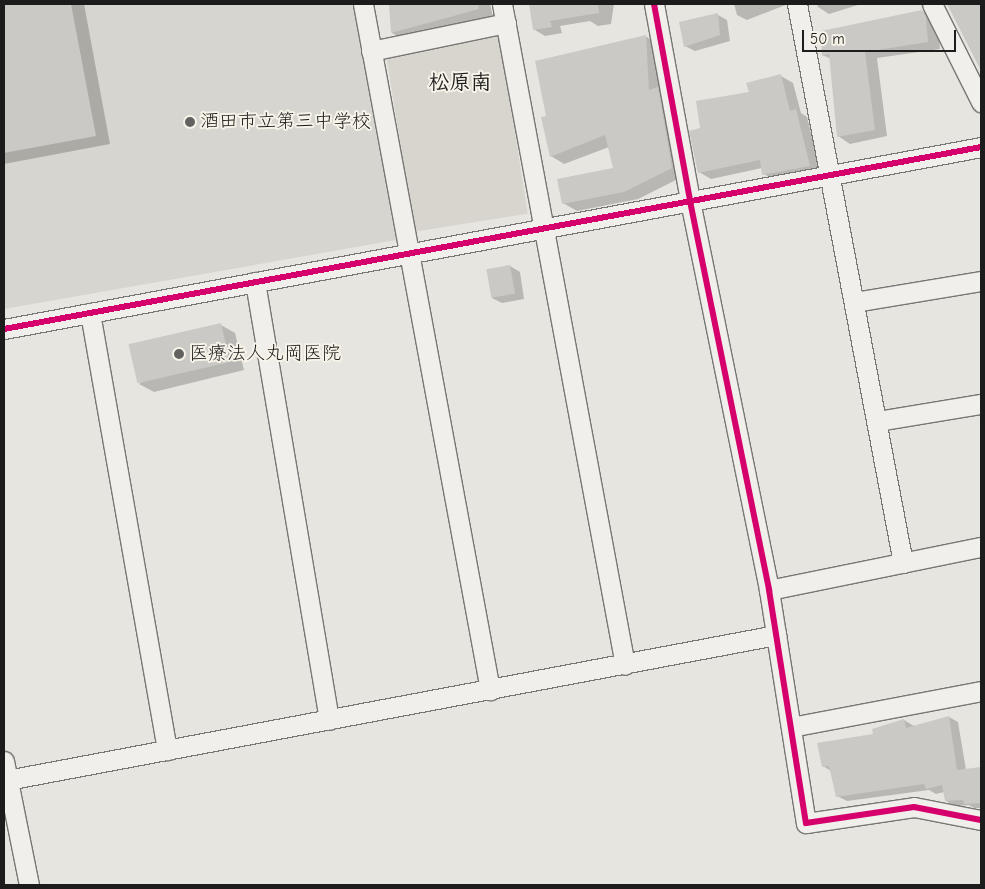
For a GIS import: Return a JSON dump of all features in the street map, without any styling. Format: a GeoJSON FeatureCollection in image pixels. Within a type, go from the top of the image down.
{"type":"FeatureCollection","features":[{"type":"Feature","properties":{"kind":"street"},"geometry":{"type":"LineString","coordinates":[[363,4],[490,690]]}},
{"type":"Feature","properties":{"kind":"street"},"geometry":{"type":"LineString","coordinates":[[502,4],[624,665]]}},
{"type":"Feature","properties":{"kind":"street"},"geometry":{"type":"LineString","coordinates":[[654,4],[690,201],[768,590],[806,824],[914,806],[981,820]]}},
{"type":"Feature","properties":{"kind":"street"},"geometry":{"type":"LineString","coordinates":[[796,4],[904,563]]}},
{"type":"Feature","properties":{"kind":"street"},"geometry":{"type":"LineString","coordinates":[[932,4],[981,102]]}},
{"type":"Feature","properties":{"kind":"street"},"geometry":{"type":"LineString","coordinates":[[371,51],[506,23]]}},
{"type":"Feature","properties":{"kind":"street"},"geometry":{"type":"LineString","coordinates":[[4,329],[981,147]]}},
{"type":"Feature","properties":{"kind":"street"},"geometry":{"type":"LineString","coordinates":[[854,302],[981,281]]}},
{"type":"Feature","properties":{"kind":"street"},"geometry":{"type":"LineString","coordinates":[[255,282],[329,720]]}},
{"type":"Feature","properties":{"kind":"street"},"geometry":{"type":"LineString","coordinates":[[90,313],[167,750]]}},
{"type":"Feature","properties":{"kind":"street"},"geometry":{"type":"LineString","coordinates":[[876,421],[981,404]]}},
{"type":"Feature","properties":{"kind":"street"},"geometry":{"type":"LineString","coordinates":[[768,590],[981,547]]}},
{"type":"Feature","properties":{"kind":"street"},"geometry":{"type":"LineString","coordinates":[[7,780],[776,635]]}},
{"type":"Feature","properties":{"kind":"street"},"geometry":{"type":"LineString","coordinates":[[790,727],[981,691]]}},
{"type":"Feature","properties":{"kind":"street"},"geometry":{"type":"LineString","coordinates":[[4,761],[29,885]]}},
{"type":"Feature","properties":{"kind":"shaded area","name":"酒田市立第三中学校"},"geometry":{"type":"Polygon","coordinates":[[[4,4],[357,4],[396,240],[4,309],[4,4]]]}},
{"type":"Feature","properties":{"kind":"shaded area"},"geometry":{"type":"Polygon","coordinates":[[[499,32],[528,214],[414,232],[385,50],[499,32]]]}},
{"type":"Feature","properties":{"kind":"building"},"geometry":{"type":"Polygon","coordinates":[[[4,4],[71,4],[96,136],[4,153],[4,4]]]}},
{"type":"Feature","properties":{"kind":"building"},"geometry":{"type":"Polygon","coordinates":[[[389,4],[478,4],[479,9],[391,33],[389,4]]]}},
{"type":"Feature","properties":{"kind":"building"},"geometry":{"type":"Polygon","coordinates":[[[529,4],[598,4],[599,13],[550,21],[552,27],[533,30],[529,4]]]}},
{"type":"Feature","properties":{"kind":"building"},"geometry":{"type":"Polygon","coordinates":[[[947,4],[981,4],[981,71],[947,4]]]}},
{"type":"Feature","properties":{"kind":"building"},"geometry":{"type":"Polygon","coordinates":[[[922,10],[926,17],[928,42],[865,52],[875,130],[837,137],[829,54],[822,56],[821,31],[922,10]]]}},
{"type":"Feature","properties":{"kind":"building"},"geometry":{"type":"Polygon","coordinates":[[[718,13],[720,35],[684,47],[679,22],[718,13]]]}},
{"type":"Feature","properties":{"kind":"building"},"geometry":{"type":"Polygon","coordinates":[[[646,35],[649,90],[658,87],[672,168],[624,192],[562,204],[557,179],[613,168],[605,135],[550,157],[541,117],[546,116],[535,61],[646,35]]]}},
{"type":"Feature","properties":{"kind":"building"},"geometry":{"type":"Polygon","coordinates":[[[781,74],[790,111],[796,109],[810,166],[762,175],[760,160],[698,173],[689,131],[700,128],[696,101],[749,92],[746,83],[781,74]]]}},
{"type":"Feature","properties":{"kind":"building"},"geometry":{"type":"Polygon","coordinates":[[[510,265],[515,294],[491,298],[486,269],[510,265]]]}},
{"type":"Feature","properties":{"kind":"building","name":"医療法人丸岡医院"},"geometry":{"type":"Polygon","coordinates":[[[221,323],[230,362],[137,383],[128,344],[221,323]]]}},
{"type":"Feature","properties":{"kind":"building"},"geometry":{"type":"Polygon","coordinates":[[[949,716],[957,770],[981,767],[981,803],[964,804],[963,800],[945,801],[942,785],[926,789],[924,784],[836,797],[829,766],[822,767],[817,743],[873,734],[872,729],[904,719],[906,728],[949,716]]]}},
{"type":"Feature","properties":{"kind":"cycle path"},"geometry":{"type":"LineString","coordinates":[[654,4],[690,201],[769,590],[806,823],[914,807],[981,820]]}},
{"type":"Feature","properties":{"kind":"cycle path"},"geometry":{"type":"LineString","coordinates":[[4,329],[981,147]]}},
{"type":"Feature","properties":{"kind":"place","name":"酒田市立第三中学校"},"geometry":{"type":"Point","coordinates":[190,122]}},
{"type":"Feature","properties":{"kind":"place","name":"医療法人丸岡医院"},"geometry":{"type":"Point","coordinates":[179,354]}},
{"type":"Feature","properties":{"kind":"district","name":"松原南"},"geometry":{"type":"Point","coordinates":[460,82]}}]}
